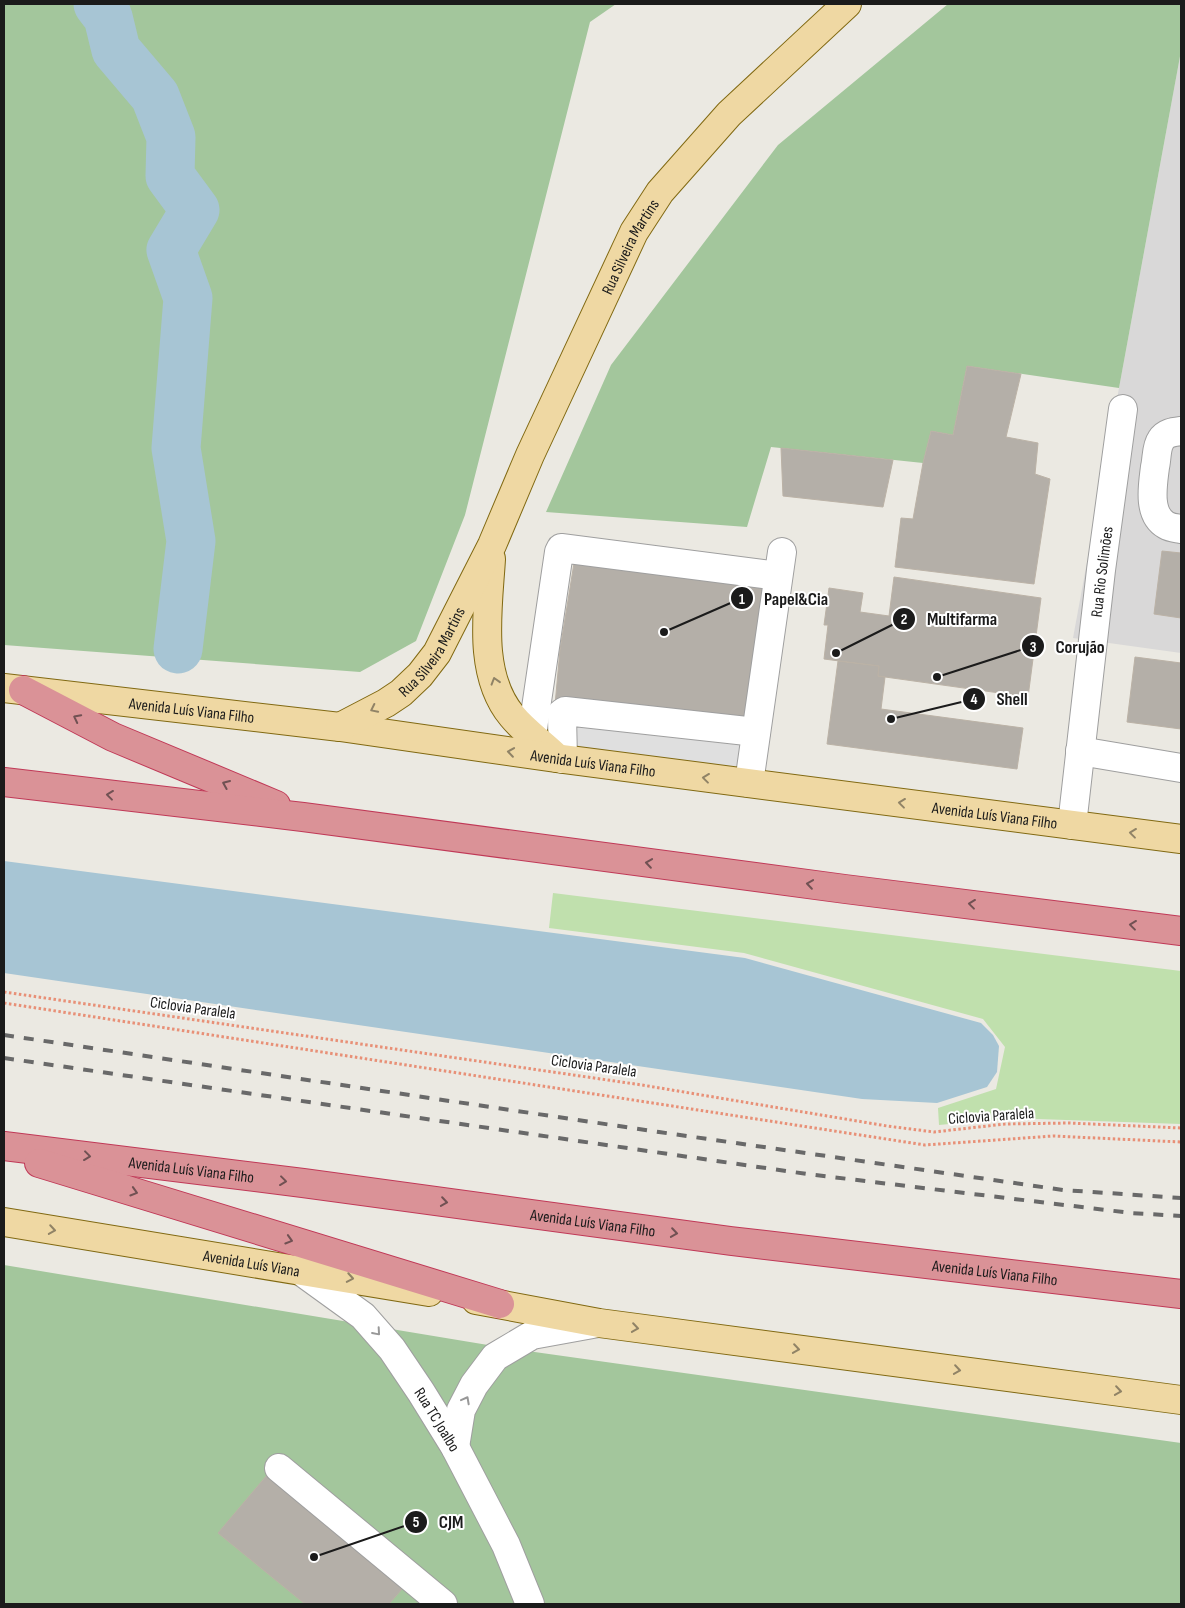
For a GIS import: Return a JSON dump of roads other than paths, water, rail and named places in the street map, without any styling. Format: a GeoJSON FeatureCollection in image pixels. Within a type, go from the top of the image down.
{"type":"FeatureCollection","features":[{"type":"Feature","properties":{"kind":"highway"},"geometry":{"type":"LineString","coordinates":[[13,689],[114,737],[303,817]]}},
{"type":"Feature","properties":{"kind":"highway"},"geometry":{"type":"LineString","coordinates":[[4,782],[303,817],[1181,931]]}},
{"type":"Feature","properties":{"kind":"highway","name":"Avenida Luís Viana Filho"},"geometry":{"type":"LineString","coordinates":[[4,1146],[313,1184],[731,1241],[1181,1294]]}},
{"type":"Feature","properties":{"kind":"highway"},"geometry":{"type":"LineString","coordinates":[[4,1153],[500,1304]]}},
{"type":"Feature","properties":{"kind":"main road","name":"Rua Silveira Martins"},"geometry":{"type":"LineString","coordinates":[[340,727],[401,693],[420,675],[437,654],[492,545],[530,455],[634,232],[660,192],[722,121],[847,4]]}},
{"type":"Feature","properties":{"kind":"main road","name":"Rua Silveira Martins"},"geometry":{"type":"LineString","coordinates":[[492,545],[487,620],[490,665],[498,692],[512,716],[560,759]]}},
{"type":"Feature","properties":{"kind":"main road","name":"Avenida Luís Viana Filho"},"geometry":{"type":"LineString","coordinates":[[13,689],[340,727],[560,759],[1181,839]]}},
{"type":"Feature","properties":{"kind":"main road","name":"Avenida Luís Viana"},"geometry":{"type":"LineString","coordinates":[[4,1222],[298,1269],[500,1304]]}},
{"type":"Feature","properties":{"kind":"main road"},"geometry":{"type":"LineString","coordinates":[[500,1304],[599,1323],[1181,1400]]}},
{"type":"Feature","properties":{"kind":"street","name":"Rua Rio Solimões"},"geometry":{"type":"LineString","coordinates":[[1072,824],[1101,570],[1123,410]]}},
{"type":"Feature","properties":{"kind":"street"},"geometry":{"type":"LineString","coordinates":[[1181,431],[1173,432],[1161,439],[1157,454],[1152,500],[1163,523],[1168,527],[1181,529]]}},
{"type":"Feature","properties":{"kind":"street"},"geometry":{"type":"LineString","coordinates":[[532,735],[559,552],[562,548],[780,564],[748,783]]}},
{"type":"Feature","properties":{"kind":"street"},"geometry":{"type":"LineString","coordinates":[[560,759],[562,713],[565,711],[756,732]]}},
{"type":"Feature","properties":{"kind":"street"},"geometry":{"type":"LineString","coordinates":[[1080,751],[1181,768]]}},
{"type":"Feature","properties":{"kind":"street","name":"Rua TC Joalbo"},"geometry":{"type":"LineString","coordinates":[[298,1269],[363,1316],[397,1356],[455,1447],[506,1545],[530,1604]]}},
{"type":"Feature","properties":{"kind":"street"},"geometry":{"type":"LineString","coordinates":[[455,1447],[460,1410],[474,1385],[495,1357],[532,1335],[599,1323]]}},
{"type":"Feature","properties":{"kind":"street"},"geometry":{"type":"LineString","coordinates":[[279,1468],[440,1603]]}},
{"type":"Feature","properties":{"kind":"water"},"geometry":{"type":"Polygon","coordinates":[[[4,861],[745,958],[981,1023],[993,1035],[999,1046],[997,1072],[987,1087],[937,1103],[862,1099],[4,973],[4,861]]]}},
{"type":"Feature","properties":{"kind":"waterway"},"geometry":{"type":"LineString","coordinates":[[98,4],[108,17],[116,50],[155,96],[171,137],[170,176],[195,210],[171,250],[188,298],[176,448],[191,541],[178,649]]}},
{"type":"Feature","properties":{"kind":"railway"},"geometry":{"type":"LineString","coordinates":[[4,1035],[1063,1190],[1181,1198]]}},
{"type":"Feature","properties":{"kind":"railway"},"geometry":{"type":"LineString","coordinates":[[4,1058],[807,1174],[1131,1213],[1181,1216]]}},
{"type":"Feature","properties":{"kind":"place","name":"Papel&Cia"},"geometry":{"type":"Point","coordinates":[664,632]}},
{"type":"Feature","properties":{"kind":"place","name":"Multifarma"},"geometry":{"type":"Point","coordinates":[836,653]}},
{"type":"Feature","properties":{"kind":"place","name":"Corujão"},"geometry":{"type":"Point","coordinates":[937,677]}},
{"type":"Feature","properties":{"kind":"place","name":"Shell"},"geometry":{"type":"Point","coordinates":[891,719]}},
{"type":"Feature","properties":{"kind":"place","name":"CJM"},"geometry":{"type":"Point","coordinates":[314,1557]}}]}
